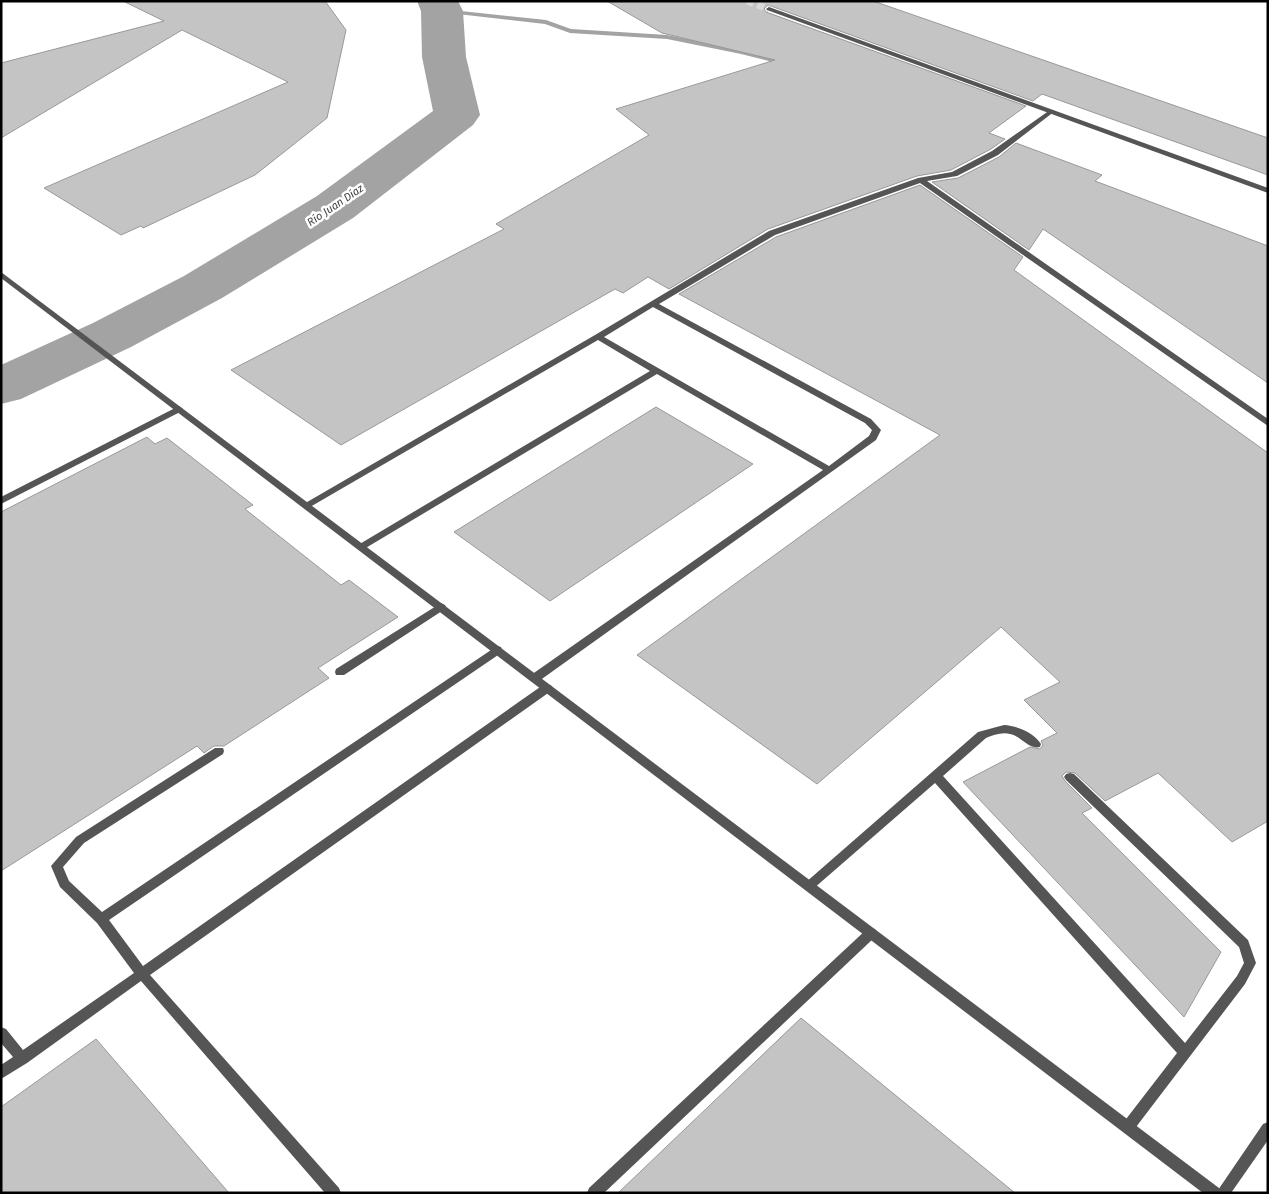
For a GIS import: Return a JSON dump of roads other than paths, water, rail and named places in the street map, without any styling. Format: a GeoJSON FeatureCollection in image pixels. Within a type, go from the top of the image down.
{"type":"FeatureCollection","features":[{"type":"Feature","properties":{"kind":"street"},"geometry":{"type":"LineString","coordinates":[[769,9],[1268,191]]}},
{"type":"Feature","properties":{"kind":"street"},"geometry":{"type":"LineString","coordinates":[[306,505],[598,337],[772,234],[921,180],[954,174],[995,153],[1052,111]]}},
{"type":"Feature","properties":{"kind":"street"},"geometry":{"type":"LineString","coordinates":[[921,180],[1268,423]]}},
{"type":"Feature","properties":{"kind":"street"},"geometry":{"type":"LineString","coordinates":[[1,274],[1214,1193]]}},
{"type":"Feature","properties":{"kind":"street"},"geometry":{"type":"LineString","coordinates":[[535,678],[829,470],[873,438],[878,430],[868,421],[653,304]]}},
{"type":"Feature","properties":{"kind":"street"},"geometry":{"type":"LineString","coordinates":[[598,337],[829,470]]}},
{"type":"Feature","properties":{"kind":"street"},"geometry":{"type":"LineString","coordinates":[[361,547],[656,371]]}},
{"type":"Feature","properties":{"kind":"street"},"geometry":{"type":"LineString","coordinates":[[1,501],[179,410]]}},
{"type":"Feature","properties":{"kind":"street"},"geometry":{"type":"LineString","coordinates":[[340,672],[441,607]]}},
{"type":"Feature","properties":{"kind":"street"},"geometry":{"type":"LineString","coordinates":[[101,919],[496,650]]}},
{"type":"Feature","properties":{"kind":"street"},"geometry":{"type":"LineString","coordinates":[[1,1073],[547,688]]}},
{"type":"Feature","properties":{"kind":"street"},"geometry":{"type":"LineString","coordinates":[[809,886],[982,736],[1002,728],[1022,733],[1036,744]]}},
{"type":"Feature","properties":{"kind":"street"},"geometry":{"type":"LineString","coordinates":[[219,751],[80,840],[57,866],[64,884],[101,919],[142,974],[334,1193]]}},
{"type":"Feature","properties":{"kind":"street"},"geometry":{"type":"LineString","coordinates":[[936,775],[1185,1053]]}},
{"type":"Feature","properties":{"kind":"street"},"geometry":{"type":"LineString","coordinates":[[1070,776],[1244,944],[1250,963],[1241,980],[1128,1127]]}},
{"type":"Feature","properties":{"kind":"street"},"geometry":{"type":"LineString","coordinates":[[594,1193],[871,933]]}},
{"type":"Feature","properties":{"kind":"street"},"geometry":{"type":"LineString","coordinates":[[1,1033],[22,1059]]}},
{"type":"Feature","properties":{"kind":"street"},"geometry":{"type":"LineString","coordinates":[[1223,1193],[1268,1128]]}},
{"type":"Feature","properties":{"kind":"waterway","name":"Río Juan Díaz"},"geometry":{"type":"LineString","coordinates":[[1,387],[112,335],[203,287],[335,207],[457,115],[444,57],[442,11],[437,1]]}},
{"type":"Feature","properties":{"kind":"waterway"},"geometry":{"type":"LineString","coordinates":[[442,11],[546,22],[570,31],[667,37],[742,52],[788,64]]}},
{"type":"Feature","properties":{"kind":"tunnel"},"geometry":{"type":"LineString","coordinates":[[747,1],[769,9]]}}]}
